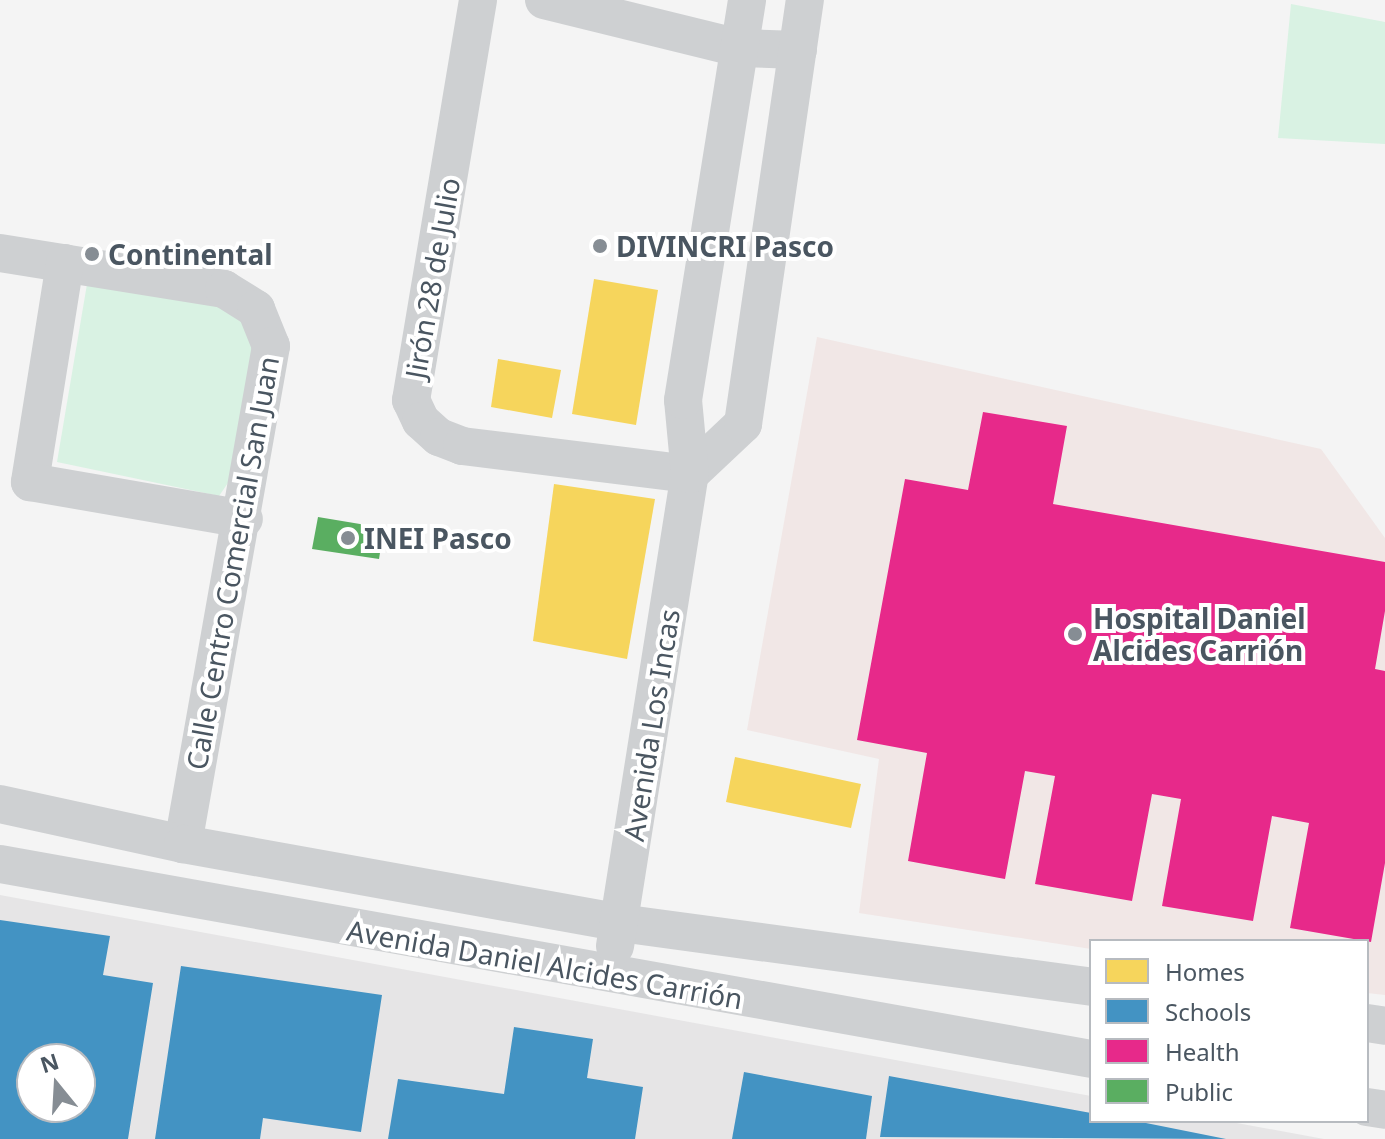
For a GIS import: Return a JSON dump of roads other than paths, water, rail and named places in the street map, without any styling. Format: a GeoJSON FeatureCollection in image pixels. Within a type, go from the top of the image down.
{"type":"FeatureCollection","features":[{"type":"Feature","properties":{"kind":"street","name":"Jirón 28 de Julio"},"geometry":{"type":"LineString","coordinates":[[478,0],[411,400],[421,421],[439,437],[462,446],[690,474]]}},
{"type":"Feature","properties":{"kind":"street"},"geometry":{"type":"LineString","coordinates":[[544,0],[739,48],[798,50]]}},
{"type":"Feature","properties":{"kind":"street","name":"Avenida Los Incas"},"geometry":{"type":"LineString","coordinates":[[608,976],[620,923],[690,474],[683,400],[747,0]]}},
{"type":"Feature","properties":{"kind":"street"},"geometry":{"type":"LineString","coordinates":[[690,474],[743,424],[805,0]]}},
{"type":"Feature","properties":{"kind":"street","name":"Calle Centro Comercial San Juan"},"geometry":{"type":"LineString","coordinates":[[0,253],[224,289],[256,309],[271,346],[244,519],[183,844]]}},
{"type":"Feature","properties":{"kind":"street"},"geometry":{"type":"LineString","coordinates":[[65,263],[30,482],[244,519]]}},
{"type":"Feature","properties":{"kind":"street","name":"Avenida Daniel Alcides Carrión"},"geometry":{"type":"LineString","coordinates":[[0,804],[183,844],[620,923],[1089,987]]}},
{"type":"Feature","properties":{"kind":"street","name":"Avenida Daniel Alcides Carrión"},"geometry":{"type":"LineString","coordinates":[[0,864],[608,976],[1089,1059]]}},
{"type":"Feature","properties":{"kind":"street"},"geometry":{"type":"LineString","coordinates":[[410,939],[421,887]]}},
{"type":"Feature","properties":{"kind":"place","name":"DIVINCRI Pasco"},"geometry":{"type":"Point","coordinates":[600,246]}},
{"type":"Feature","properties":{"kind":"place","name":"Continental"},"geometry":{"type":"Point","coordinates":[92,254]}},
{"type":"Feature","properties":{"kind":"place","name":"INEI Pasco"},"geometry":{"type":"Point","coordinates":[348,538]}},
{"type":"Feature","properties":{"kind":"place","name":"Hospital Daniel Alcides Carrión"},"geometry":{"type":"Point","coordinates":[1075,634]}}]}
